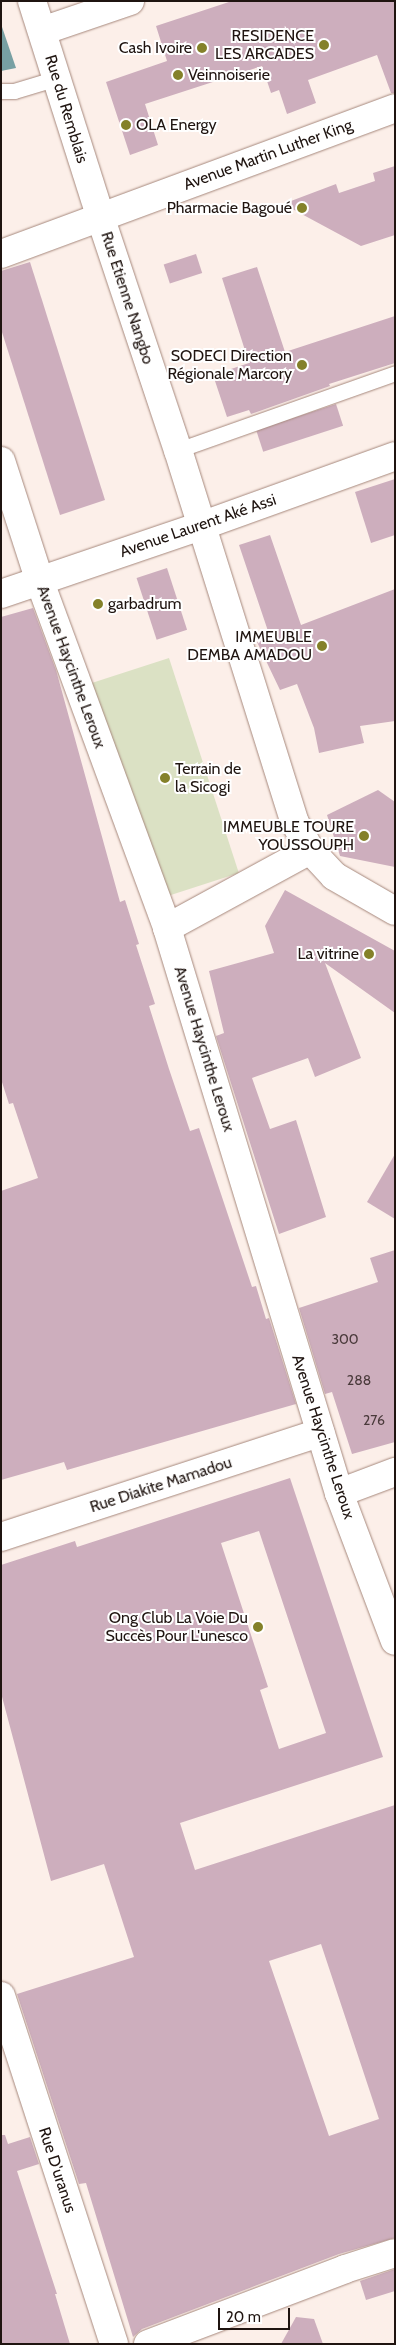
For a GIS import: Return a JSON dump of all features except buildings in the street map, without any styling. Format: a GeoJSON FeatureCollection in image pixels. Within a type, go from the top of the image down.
{"type":"FeatureCollection","features":[{"type":"Feature","properties":{"kind":"street","name":"Rue du Remblais"},"geometry":{"type":"LineString","coordinates":[[32,1],[100,216]]}},
{"type":"Feature","properties":{"kind":"street"},"geometry":{"type":"LineString","coordinates":[[42,31],[130,1]]}},
{"type":"Feature","properties":{"kind":"street","name":"Avenue Martin Luther King"},"geometry":{"type":"LineString","coordinates":[[1,254],[395,108]]}},
{"type":"Feature","properties":{"kind":"street","name":"Rue Etienne Nangbo"},"geometry":{"type":"LineString","coordinates":[[100,216],[178,450],[294,821],[310,850],[334,876],[395,911]]}},
{"type":"Feature","properties":{"kind":"street","name":"Avenue Laurent Aké Assi"},"geometry":{"type":"LineString","coordinates":[[1,594],[201,526],[395,456]]}},
{"type":"Feature","properties":{"kind":"street","name":"Avenue Haycinthe Leroux"},"geometry":{"type":"LineString","coordinates":[[1,461],[40,582],[167,928],[339,1493],[395,1641]]}},
{"type":"Feature","properties":{"kind":"street"},"geometry":{"type":"LineString","coordinates":[[167,928],[310,850]]}},
{"type":"Feature","properties":{"kind":"street","name":"Rue Diakite Mamadou"},"geometry":{"type":"LineString","coordinates":[[1,1536],[320,1433]]}},
{"type":"Feature","properties":{"kind":"street"},"geometry":{"type":"LineString","coordinates":[[339,1493],[395,1472]]}},
{"type":"Feature","properties":{"kind":"street","name":"Rue D'uranus"},"geometry":{"type":"LineString","coordinates":[[1,1996],[114,2344]]}},
{"type":"Feature","properties":{"kind":"street"},"geometry":{"type":"LineString","coordinates":[[148,2344],[344,2269],[395,2253]]}},
{"type":"Feature","properties":{"kind":"lane"},"geometry":{"type":"LineString","coordinates":[[1,91],[14,91],[57,78]]}},
{"type":"Feature","properties":{"kind":"lane"},"geometry":{"type":"LineString","coordinates":[[178,450],[395,373]]}},
{"type":"Feature","properties":{"kind":"green space","name":"Terrain de la Sicogi"},"geometry":{"type":"Polygon","coordinates":[[[169,658],[239,873],[161,898],[91,683],[169,658]]]}},
{"type":"Feature","properties":{"kind":"water"},"geometry":{"type":"Polygon","coordinates":[[[1,24],[16,68],[1,71],[1,24]]]}},
{"type":"Feature","properties":{"kind":"place","name":"RESIDENCE LES ARCADES"},"geometry":{"type":"Point","coordinates":[324,45]}},
{"type":"Feature","properties":{"kind":"place","name":"Cash Ivoire"},"geometry":{"type":"Point","coordinates":[202,48]}},
{"type":"Feature","properties":{"kind":"place","name":"Veinnoiserie"},"geometry":{"type":"Point","coordinates":[178,75]}},
{"type":"Feature","properties":{"kind":"place","name":"OLA Energy"},"geometry":{"type":"Point","coordinates":[126,125]}},
{"type":"Feature","properties":{"kind":"place","name":"Pharmacie Bagoué"},"geometry":{"type":"Point","coordinates":[302,208]}},
{"type":"Feature","properties":{"kind":"place","name":"SODECI Direction Régionale Marcory"},"geometry":{"type":"Point","coordinates":[302,365]}},
{"type":"Feature","properties":{"kind":"place","name":"garbadrum"},"geometry":{"type":"Point","coordinates":[98,604]}},
{"type":"Feature","properties":{"kind":"place","name":"IMMEUBLE DEMBA AMADOU"},"geometry":{"type":"Point","coordinates":[322,646]}},
{"type":"Feature","properties":{"kind":"place","name":"Terrain de la Sicogi"},"geometry":{"type":"Point","coordinates":[165,778]}},
{"type":"Feature","properties":{"kind":"place","name":"IMMEUBLE TOURE YOUSSOUPH"},"geometry":{"type":"Point","coordinates":[364,836]}},
{"type":"Feature","properties":{"kind":"place","name":"La vitrine"},"geometry":{"type":"Point","coordinates":[369,954]}},
{"type":"Feature","properties":{"kind":"place","name":"Ong Club La Voie Du Succès Pour L'unesco"},"geometry":{"type":"Point","coordinates":[258,1627]}}]}
